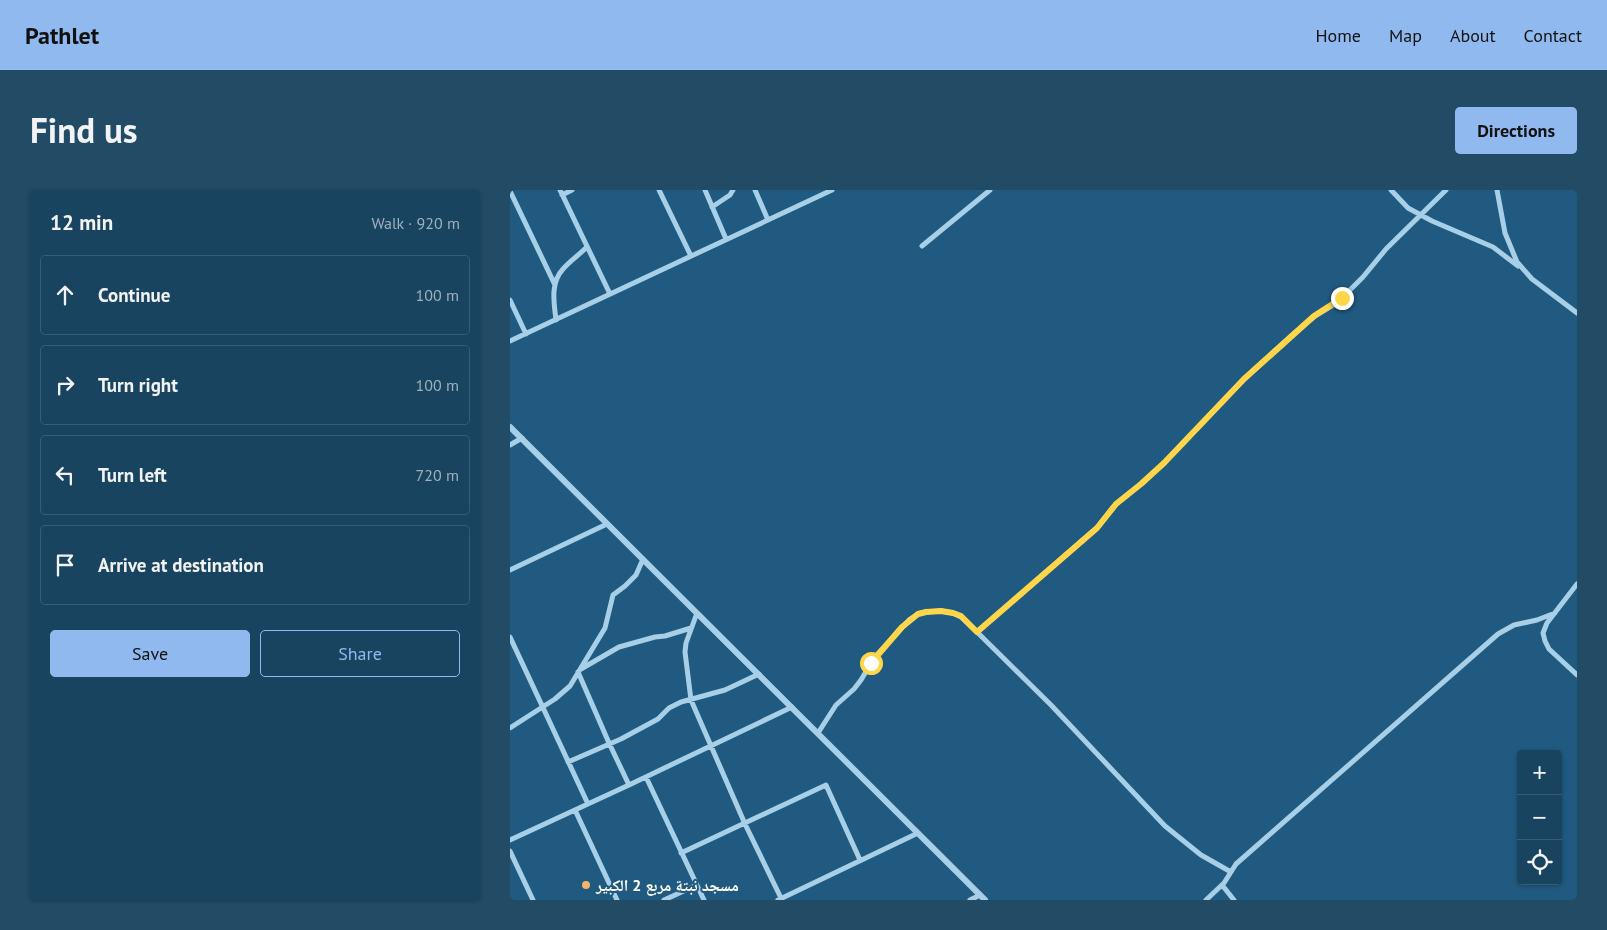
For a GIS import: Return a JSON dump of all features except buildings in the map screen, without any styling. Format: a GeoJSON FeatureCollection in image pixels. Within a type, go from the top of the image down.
{"type":"FeatureCollection","features":[{"type":"Feature","properties":{"kind":"street"},"geometry":{"type":"LineString","coordinates":[[572,190],[561,192],[610,294]]}},
{"type":"Feature","properties":{"kind":"street"},"geometry":{"type":"LineString","coordinates":[[659,190],[691,256]]}},
{"type":"Feature","properties":{"kind":"street"},"geometry":{"type":"LineString","coordinates":[[705,190],[726,239]]}},
{"type":"Feature","properties":{"kind":"street"},"geometry":{"type":"LineString","coordinates":[[712,208],[730,195],[733,190]]}},
{"type":"Feature","properties":{"kind":"street"},"geometry":{"type":"LineString","coordinates":[[755,190],[768,220]]}},
{"type":"Feature","properties":{"kind":"street"},"geometry":{"type":"LineString","coordinates":[[510,341],[832,190]]}},
{"type":"Feature","properties":{"kind":"street"},"geometry":{"type":"LineString","coordinates":[[922,246],[990,190]]}},
{"type":"Feature","properties":{"kind":"street"},"geometry":{"type":"LineString","coordinates":[[1391,190],[1408,208],[1493,247],[1577,314]]}},
{"type":"Feature","properties":{"kind":"street"},"geometry":{"type":"LineString","coordinates":[[977,632],[1097,528],[1116,504],[1164,463],[1244,379],[1314,316],[1338,302],[1363,278],[1386,249],[1446,190]]}},
{"type":"Feature","properties":{"kind":"street"},"geometry":{"type":"LineString","coordinates":[[1497,190],[1505,233],[1521,268]]}},
{"type":"Feature","properties":{"kind":"street"},"geometry":{"type":"LineString","coordinates":[[510,191],[555,285]]}},
{"type":"Feature","properties":{"kind":"street"},"geometry":{"type":"LineString","coordinates":[[556,320],[555,285],[562,270],[587,247]]}},
{"type":"Feature","properties":{"kind":"street"},"geometry":{"type":"LineString","coordinates":[[510,300],[526,334]]}},
{"type":"Feature","properties":{"kind":"street"},"geometry":{"type":"LineString","coordinates":[[510,427],[983,898]]}},
{"type":"Feature","properties":{"kind":"street"},"geometry":{"type":"LineString","coordinates":[[510,445],[522,438]]}},
{"type":"Feature","properties":{"kind":"street"},"geometry":{"type":"LineString","coordinates":[[510,570],[607,524]]}},
{"type":"Feature","properties":{"kind":"street"},"geometry":{"type":"LineString","coordinates":[[510,728],[566,691],[604,628],[613,596],[636,575],[643,559]]}},
{"type":"Feature","properties":{"kind":"street"},"geometry":{"type":"LineString","coordinates":[[1577,584],[1544,628],[1545,641],[1557,657],[1577,675]]}},
{"type":"Feature","properties":{"kind":"street"},"geometry":{"type":"LineString","coordinates":[[818,733],[836,705],[854,689],[874,658],[902,627],[918,614],[941,611],[953,613],[961,616],[1051,705],[1165,826],[1202,854],[1231,872]]}},
{"type":"Feature","properties":{"kind":"street"},"geometry":{"type":"LineString","coordinates":[[697,613],[685,652],[691,700],[780,899],[918,833]]}},
{"type":"Feature","properties":{"kind":"street"},"geometry":{"type":"LineString","coordinates":[[1206,900],[1222,885],[1236,864],[1498,634],[1514,625],[1537,620],[1555,613]]}},
{"type":"Feature","properties":{"kind":"street"},"geometry":{"type":"LineString","coordinates":[[579,671],[619,647],[691,628]]}},
{"type":"Feature","properties":{"kind":"street"},"geometry":{"type":"LineString","coordinates":[[510,636],[588,804]]}},
{"type":"Feature","properties":{"kind":"street"},"geometry":{"type":"LineString","coordinates":[[579,671],[629,785]]}},
{"type":"Feature","properties":{"kind":"street"},"geometry":{"type":"LineString","coordinates":[[568,762],[658,719],[669,708],[681,702],[725,690],[759,674]]}},
{"type":"Feature","properties":{"kind":"street"},"geometry":{"type":"LineString","coordinates":[[510,840],[792,707]]}},
{"type":"Feature","properties":{"kind":"street"},"geometry":{"type":"LineString","coordinates":[[646,777],[704,900]]}},
{"type":"Feature","properties":{"kind":"street"},"geometry":{"type":"LineString","coordinates":[[681,853],[826,785],[860,860]]}},
{"type":"Feature","properties":{"kind":"street"},"geometry":{"type":"LineString","coordinates":[[575,810],[617,900]]}},
{"type":"Feature","properties":{"kind":"street"},"geometry":{"type":"LineString","coordinates":[[510,851],[533,900]]}},
{"type":"Feature","properties":{"kind":"street"},"geometry":{"type":"LineString","coordinates":[[664,900],[697,885]]}},
{"type":"Feature","properties":{"kind":"street"},"geometry":{"type":"LineString","coordinates":[[1222,885],[1234,900]]}},
{"type":"Feature","properties":{"kind":"street"},"geometry":{"type":"LineString","coordinates":[[970,900],[983,898]]}},
{"type":"Feature","properties":{"kind":"place","name":"مسجد نبتة مربع 2 الكبير"},"geometry":{"type":"Point","coordinates":[586,885]}},
{"type":"Feature","properties":{"kind":"route"},"geometry":{"type":"LineString","coordinates":[[871,663],[902,627],[918,614],[941,611],[953,613],[961,616],[977,632],[1097,528],[1116,504],[1164,463],[1244,379],[1314,316],[1334,305],[1342,298]]}}]}
